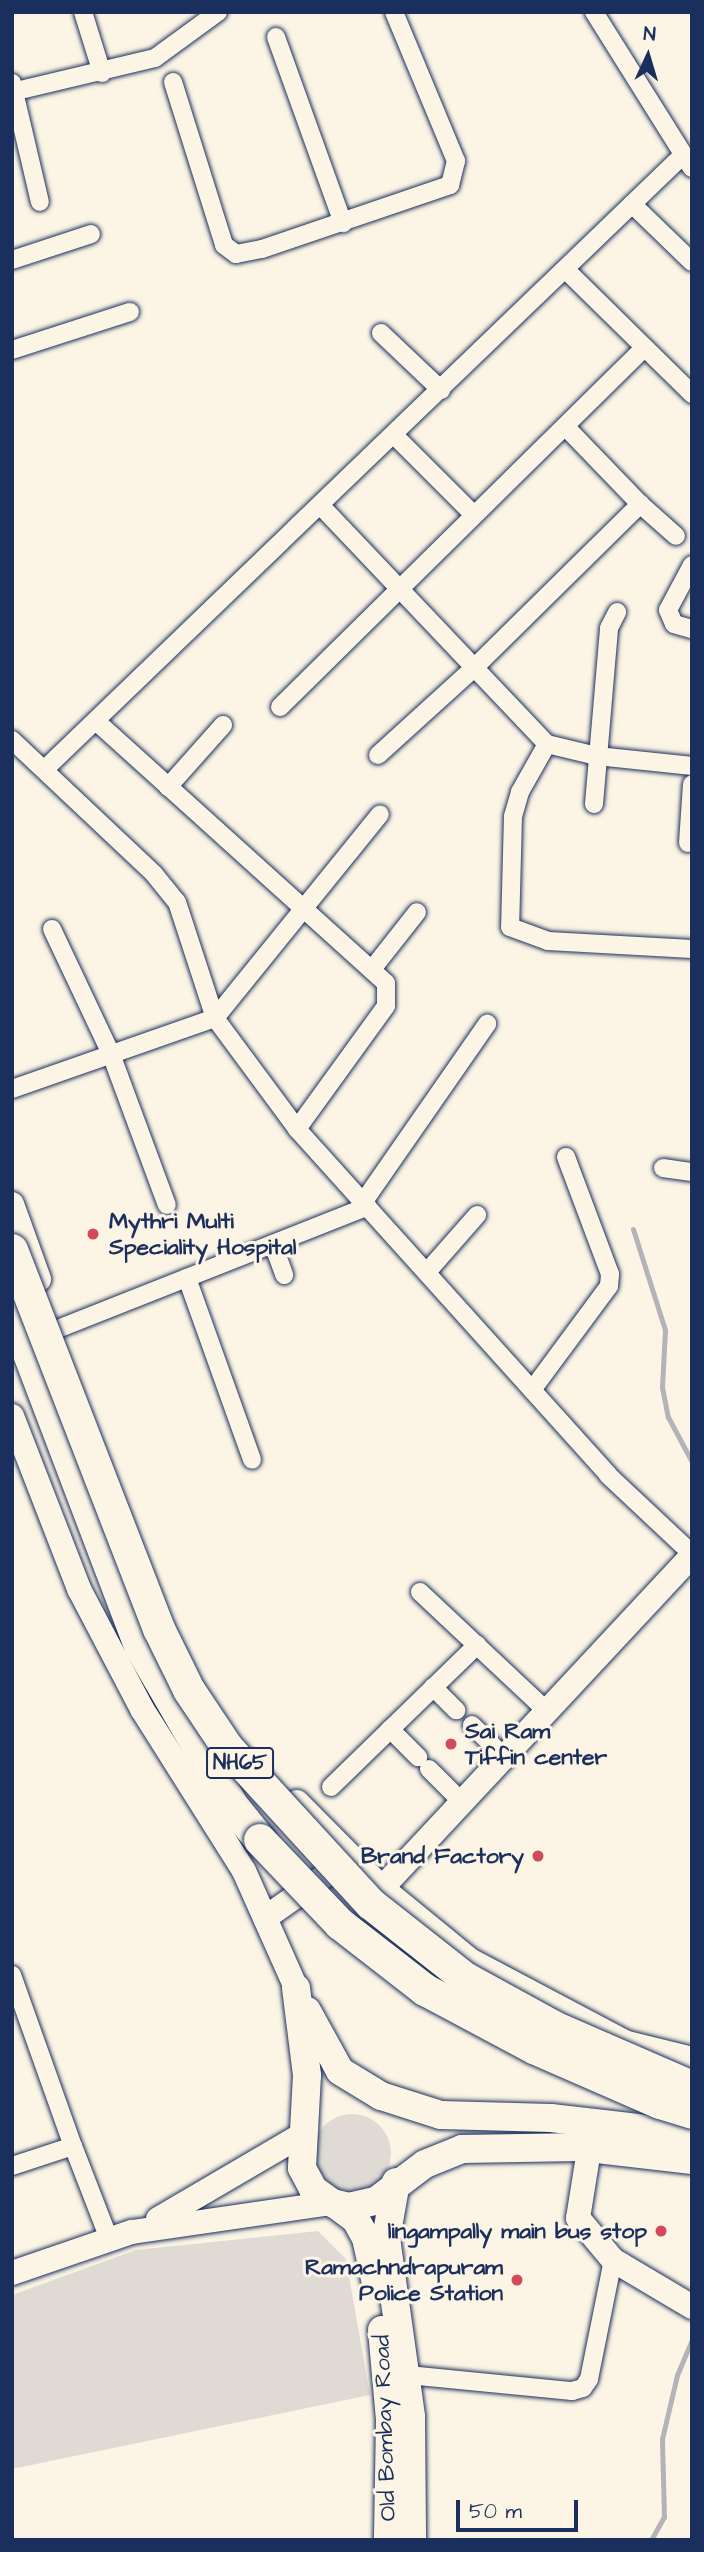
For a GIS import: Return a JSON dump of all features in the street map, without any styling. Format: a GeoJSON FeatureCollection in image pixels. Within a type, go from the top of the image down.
{"type":"FeatureCollection","features":[{"type":"Feature","properties":{"kind":"highway","name":"NH65"},"geometry":{"type":"LineString","coordinates":[[12,1250],[51,1332],[159,1629],[189,1690],[260,1787],[371,1904],[465,1978],[565,2033],[692,2087]]}},
{"type":"Feature","properties":{"kind":"highway","name":"NH65"},"geometry":{"type":"LineString","coordinates":[[12,1309],[141,1648],[232,1805],[260,1840],[340,1924],[425,1990],[534,2048],[660,2103],[692,2113]]}},
{"type":"Feature","properties":{"kind":"main road","name":"Old Bombay Road"},"geometry":{"type":"LineString","coordinates":[[296,1988],[307,2074],[302,2168],[313,2189],[355,2220],[373,2260],[404,2538]]}},
{"type":"Feature","properties":{"kind":"main road"},"geometry":{"type":"LineString","coordinates":[[296,1988],[340,2071],[381,2096],[441,2115],[590,2136],[692,2160]]}},
{"type":"Feature","properties":{"kind":"main road"},"geometry":{"type":"LineString","coordinates":[[663,2132],[692,2153]]}},
{"type":"Feature","properties":{"kind":"main road"},"geometry":{"type":"LineString","coordinates":[[333,2204],[363,2206],[388,2193],[397,2182],[445,2153],[462,2149],[590,2136],[663,2132],[692,2134]]}},
{"type":"Feature","properties":{"kind":"main road","name":"Old Bombay Road"},"geometry":{"type":"LineString","coordinates":[[397,2182],[386,2238],[408,2375],[404,2538]]}},
{"type":"Feature","properties":{"kind":"street"},"geometry":{"type":"LineString","coordinates":[[83,12],[102,73]]}},
{"type":"Feature","properties":{"kind":"street"},"geometry":{"type":"LineString","coordinates":[[40,202],[13,89],[102,73],[155,58],[218,12]]}},
{"type":"Feature","properties":{"kind":"street"},"geometry":{"type":"LineString","coordinates":[[173,82],[224,246],[236,254],[262,250],[443,190],[455,176],[456,161],[394,12]]}},
{"type":"Feature","properties":{"kind":"street"},"geometry":{"type":"LineString","coordinates":[[46,768],[179,645],[632,204],[687,162],[594,12]]}},
{"type":"Feature","properties":{"kind":"street"},"geometry":{"type":"LineString","coordinates":[[276,37],[343,223]]}},
{"type":"Feature","properties":{"kind":"street"},"geometry":{"type":"LineString","coordinates":[[632,204],[692,262]]}},
{"type":"Feature","properties":{"kind":"street"},"geometry":{"type":"LineString","coordinates":[[12,260],[92,234]]}},
{"type":"Feature","properties":{"kind":"street"},"geometry":{"type":"LineString","coordinates":[[566,270],[643,349],[692,394]]}},
{"type":"Feature","properties":{"kind":"street"},"geometry":{"type":"LineString","coordinates":[[12,350],[130,313]]}},
{"type":"Feature","properties":{"kind":"street"},"geometry":{"type":"LineString","coordinates":[[381,333],[441,390]]}},
{"type":"Feature","properties":{"kind":"street"},"geometry":{"type":"LineString","coordinates":[[280,707],[643,349]]}},
{"type":"Feature","properties":{"kind":"street"},"geometry":{"type":"LineString","coordinates":[[566,427],[640,504],[676,536]]}},
{"type":"Feature","properties":{"kind":"street"},"geometry":{"type":"LineString","coordinates":[[394,435],[474,515]]}},
{"type":"Feature","properties":{"kind":"street"},"geometry":{"type":"LineString","coordinates":[[378,755],[476,666],[640,504]]}},
{"type":"Feature","properties":{"kind":"street"},"geometry":{"type":"LineString","coordinates":[[321,506],[401,587],[547,744],[597,755],[692,766]]}},
{"type":"Feature","properties":{"kind":"street"},"geometry":{"type":"LineString","coordinates":[[692,565],[668,610],[674,624],[692,629]]}},
{"type":"Feature","properties":{"kind":"street"},"geometry":{"type":"LineString","coordinates":[[594,804],[609,628],[617,612]]}},
{"type":"Feature","properties":{"kind":"street"},"geometry":{"type":"LineString","coordinates":[[97,722],[303,909],[373,968],[386,983],[386,1006],[297,1129]]}},
{"type":"Feature","properties":{"kind":"street"},"geometry":{"type":"LineString","coordinates":[[168,787],[223,724]]}},
{"type":"Feature","properties":{"kind":"street"},"geometry":{"type":"LineString","coordinates":[[12,740],[46,768],[177,902],[215,1018],[297,1129],[608,1475],[692,1555],[464,1804],[382,1888]]}},
{"type":"Feature","properties":{"kind":"street"},"geometry":{"type":"LineString","coordinates":[[547,744],[520,792],[513,816],[510,927],[548,941],[692,949]]}},
{"type":"Feature","properties":{"kind":"street"},"geometry":{"type":"LineString","coordinates":[[688,843],[692,784]]}},
{"type":"Feature","properties":{"kind":"street"},"geometry":{"type":"LineString","coordinates":[[12,1089],[215,1018],[380,814]]}},
{"type":"Feature","properties":{"kind":"street"},"geometry":{"type":"LineString","coordinates":[[373,968],[417,912]]}},
{"type":"Feature","properties":{"kind":"street"},"geometry":{"type":"LineString","coordinates":[[52,929],[111,1054],[167,1205]]}},
{"type":"Feature","properties":{"kind":"street"},"geometry":{"type":"LineString","coordinates":[[51,1332],[366,1204],[487,1024]]}},
{"type":"Feature","properties":{"kind":"street"},"geometry":{"type":"LineString","coordinates":[[532,1390],[609,1286],[610,1274],[566,1157]]}},
{"type":"Feature","properties":{"kind":"street"},"geometry":{"type":"LineString","coordinates":[[663,1168],[692,1172]]}},
{"type":"Feature","properties":{"kind":"street"},"geometry":{"type":"LineString","coordinates":[[12,1204],[51,1332],[197,1682],[237,1741],[382,1888],[470,1960],[628,2043],[692,2059]]}},
{"type":"Feature","properties":{"kind":"street"},"geometry":{"type":"LineString","coordinates":[[426,1272],[477,1215]]}},
{"type":"Feature","properties":{"kind":"street"},"geometry":{"type":"LineString","coordinates":[[273,1244],[284,1275]]}},
{"type":"Feature","properties":{"kind":"street"},"geometry":{"type":"LineString","coordinates":[[187,1278],[252,1460]]}},
{"type":"Feature","properties":{"kind":"street"},"geometry":{"type":"LineString","coordinates":[[12,1416],[79,1589],[142,1709],[244,1871],[296,1988]]}},
{"type":"Feature","properties":{"kind":"street"},"geometry":{"type":"LineString","coordinates":[[419,1592],[548,1712]]}},
{"type":"Feature","properties":{"kind":"street"},"geometry":{"type":"LineString","coordinates":[[331,1787],[477,1645]]}},
{"type":"Feature","properties":{"kind":"street"},"geometry":{"type":"LineString","coordinates":[[433,1687],[456,1710]]}},
{"type":"Feature","properties":{"kind":"street"},"geometry":{"type":"LineString","coordinates":[[472,1725],[505,1758]]}},
{"type":"Feature","properties":{"kind":"street"},"geometry":{"type":"LineString","coordinates":[[390,1729],[464,1804]]}},
{"type":"Feature","properties":{"kind":"street"},"geometry":{"type":"LineString","coordinates":[[265,1918],[351,1857]]}},
{"type":"Feature","properties":{"kind":"street"},"geometry":{"type":"LineString","coordinates":[[14,1983],[73,2146],[121,2236]]}},
{"type":"Feature","properties":{"kind":"street"},"geometry":{"type":"LineString","coordinates":[[12,2273],[121,2236],[194,2201],[305,2133]]}},
{"type":"Feature","properties":{"kind":"street"},"geometry":{"type":"LineString","coordinates":[[590,2136],[579,2218],[613,2260],[692,2307]]}},
{"type":"Feature","properties":{"kind":"street"},"geometry":{"type":"LineString","coordinates":[[12,2166],[73,2146]]}},
{"type":"Feature","properties":{"kind":"street"},"geometry":{"type":"LineString","coordinates":[[121,2236],[333,2204]]}},
{"type":"Feature","properties":{"kind":"street"},"geometry":{"type":"LineString","coordinates":[[408,2375],[572,2391],[583,2388],[589,2379],[613,2260]]}},
{"type":"Feature","properties":{"kind":"shaded area"},"geometry":{"type":"Polygon","coordinates":[[[352,2114],[367,2117],[380,2125],[388,2138],[391,2153],[388,2168],[380,2181],[367,2189],[352,2192],[337,2189],[324,2181],[316,2168],[313,2153],[316,2138],[324,2125],[337,2117],[352,2114]]]}},
{"type":"Feature","properties":{"kind":"shaded area"},"geometry":{"type":"Polygon","coordinates":[[[318,2231],[346,2259],[370,2395],[12,2469],[12,2295],[136,2250],[318,2231]]]}},
{"type":"Feature","properties":{"kind":"waterway"},"geometry":{"type":"LineString","coordinates":[[633,1229],[665,1330],[662,1387],[668,1417],[692,1462]]}},
{"type":"Feature","properties":{"kind":"waterway"},"geometry":{"type":"LineString","coordinates":[[651,2540],[664,2517],[662,2439],[677,2375],[692,2339]]}},
{"type":"Feature","properties":{"kind":"place","name":"Mythri Multi Speciality Hospital"},"geometry":{"type":"Point","coordinates":[93,1234]}},
{"type":"Feature","properties":{"kind":"place","name":"Sai Ram Tiffin center"},"geometry":{"type":"Point","coordinates":[451,1744]}},
{"type":"Feature","properties":{"kind":"place","name":"Brand Factory"},"geometry":{"type":"Point","coordinates":[538,1856]}},
{"type":"Feature","properties":{"kind":"place","name":"lingampally main bus stop"},"geometry":{"type":"Point","coordinates":[661,2231]}},
{"type":"Feature","properties":{"kind":"place","name":"Ramachndrapuram Police Station"},"geometry":{"type":"Point","coordinates":[517,2280]}}]}
